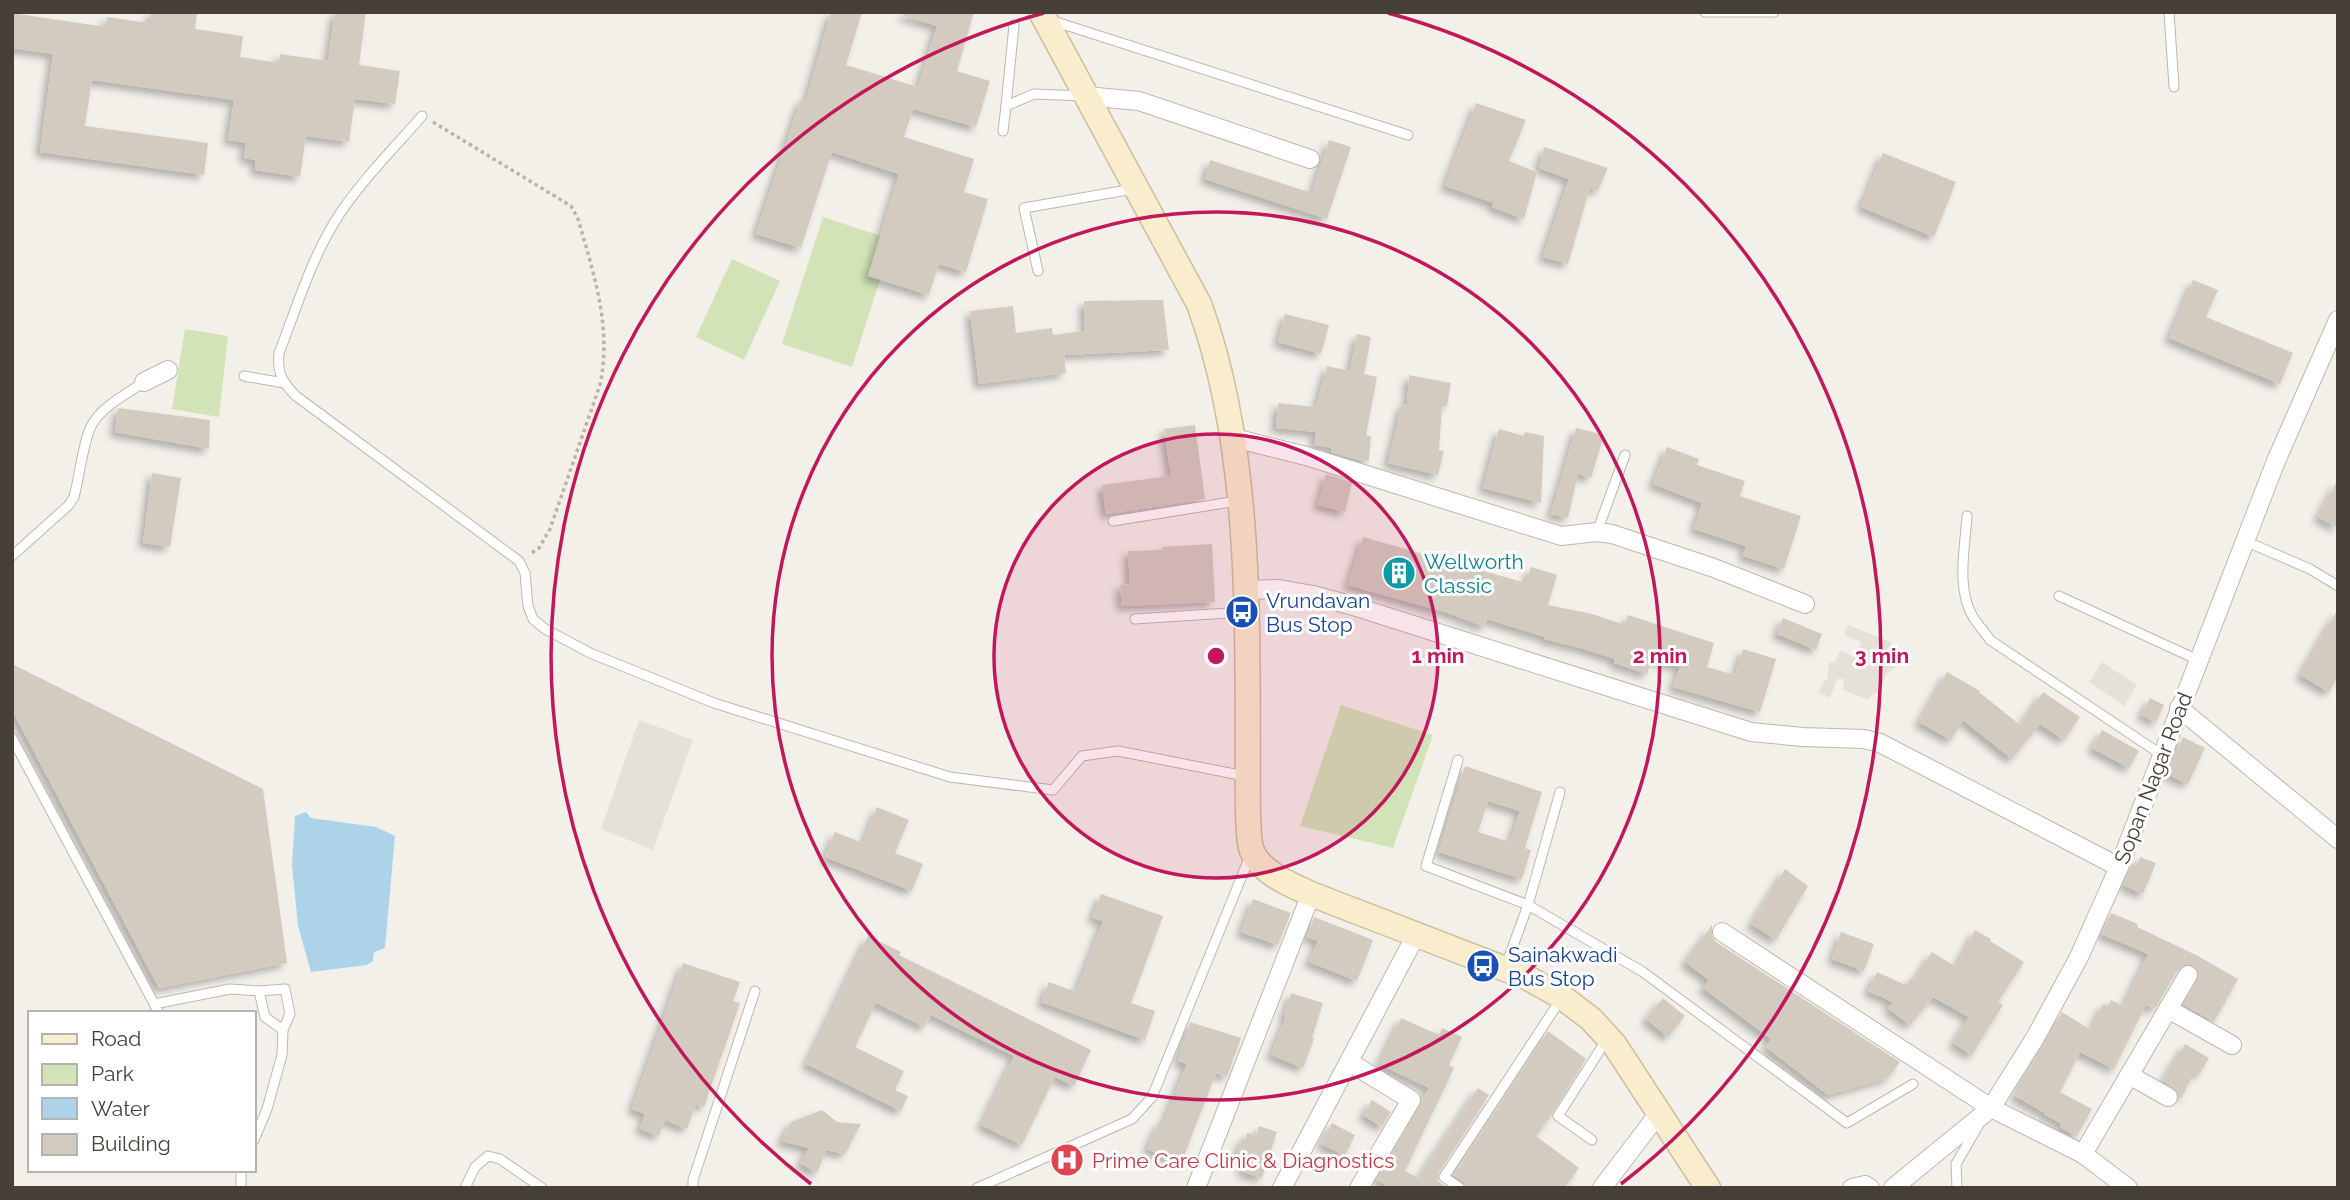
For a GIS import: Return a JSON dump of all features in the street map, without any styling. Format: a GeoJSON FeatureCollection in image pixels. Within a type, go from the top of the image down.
{"type":"FeatureCollection","features":[{"type":"Feature","properties":{"kind":"street"},"geometry":{"type":"LineString","coordinates":[[1043,15],[1199,304],[1213,343],[1234,438],[1239,501],[1246,601],[1247,776],[1252,851],[1264,867],[1282,880],[1311,894],[1526,977],[1562,997],[1591,1019],[1614,1044],[1708,1188]]}},
{"type":"Feature","properties":{"kind":"street"},"geometry":{"type":"LineString","coordinates":[[1086,96],[1139,101],[1310,159]]}},
{"type":"Feature","properties":{"kind":"street","name":"Sopan Nagar Road"},"geometry":{"type":"LineString","coordinates":[[1893,1188],[1991,1108],[2035,1038],[2079,957],[2119,867],[2276,461],[2338,320]]}},
{"type":"Feature","properties":{"kind":"street"},"geometry":{"type":"LineString","coordinates":[[144,382],[168,370]]}},
{"type":"Feature","properties":{"kind":"street"},"geometry":{"type":"LineString","coordinates":[[1234,438],[1306,456],[1561,536],[1597,531],[1612,534],[1714,568],[1805,604]]}},
{"type":"Feature","properties":{"kind":"street"},"geometry":{"type":"LineString","coordinates":[[1246,601],[1279,589],[1338,601],[1751,732],[1880,743],[2119,867]]}},
{"type":"Feature","properties":{"kind":"street"},"geometry":{"type":"LineString","coordinates":[[2179,709],[2338,839]]}},
{"type":"Feature","properties":{"kind":"street"},"geometry":{"type":"LineString","coordinates":[[1196,1188],[1311,894]]}},
{"type":"Feature","properties":{"kind":"street"},"geometry":{"type":"LineString","coordinates":[[1722,932],[1991,1108],[2083,1154],[2128,1188]]}},
{"type":"Feature","properties":{"kind":"street"},"geometry":{"type":"LineString","coordinates":[[1282,1188],[1416,935]]}},
{"type":"Feature","properties":{"kind":"street"},"geometry":{"type":"LineString","coordinates":[[2083,1154],[2188,975]]}},
{"type":"Feature","properties":{"kind":"street"},"geometry":{"type":"LineString","coordinates":[[2168,1009],[2232,1045]]}},
{"type":"Feature","properties":{"kind":"street"},"geometry":{"type":"LineString","coordinates":[[1349,1062],[1411,1100],[1359,1188]]}},
{"type":"Feature","properties":{"kind":"street"},"geometry":{"type":"LineString","coordinates":[[2129,1075],[2168,1097]]}},
{"type":"Feature","properties":{"kind":"street"},"geometry":{"type":"LineString","coordinates":[[1602,1188],[1659,1113]]}},
{"type":"Feature","properties":{"kind":"street"},"geometry":{"type":"LineString","coordinates":[[1852,1188],[1865,1185],[1870,1188]]}},
{"type":"Feature","properties":{"kind":"lane"},"geometry":{"type":"LineString","coordinates":[[1705,12],[1774,12]]}},
{"type":"Feature","properties":{"kind":"lane"},"geometry":{"type":"LineString","coordinates":[[2169,12],[2175,87]]}},
{"type":"Feature","properties":{"kind":"lane"},"geometry":{"type":"LineString","coordinates":[[1043,15],[1408,135]]}},
{"type":"Feature","properties":{"kind":"lane"},"geometry":{"type":"LineString","coordinates":[[1003,131],[1014,25]]}},
{"type":"Feature","properties":{"kind":"lane"},"geometry":{"type":"LineString","coordinates":[[1006,106],[1034,94],[1086,96]]}},
{"type":"Feature","properties":{"kind":"lane"},"geometry":{"type":"LineString","coordinates":[[422,116],[338,216],[319,251],[279,353],[277,369],[284,383],[296,396],[519,561],[525,573],[528,606],[533,619],[545,629],[590,653],[714,703],[950,777],[1053,790],[1082,756],[1118,751],[1247,776]]}},
{"type":"Feature","properties":{"kind":"lane"},"geometry":{"type":"LineString","coordinates":[[1038,271],[1024,208],[1135,188]]}},
{"type":"Feature","properties":{"kind":"lane"},"geometry":{"type":"LineString","coordinates":[[244,376],[284,383]]}},
{"type":"Feature","properties":{"kind":"lane"},"geometry":{"type":"LineString","coordinates":[[12,556],[69,505],[74,497],[88,430],[94,420],[144,382]]}},
{"type":"Feature","properties":{"kind":"lane"},"geometry":{"type":"LineString","coordinates":[[1597,531],[1625,455]]}},
{"type":"Feature","properties":{"kind":"lane"},"geometry":{"type":"LineString","coordinates":[[1113,521],[1239,501]]}},
{"type":"Feature","properties":{"kind":"lane"},"geometry":{"type":"LineString","coordinates":[[1967,516],[1964,596],[1972,615],[1990,640],[2162,755]]}},
{"type":"Feature","properties":{"kind":"lane"},"geometry":{"type":"LineString","coordinates":[[2245,541],[2310,569],[2338,586]]}},
{"type":"Feature","properties":{"kind":"lane"},"geometry":{"type":"LineString","coordinates":[[2059,596],[2199,660]]}},
{"type":"Feature","properties":{"kind":"lane"},"geometry":{"type":"LineString","coordinates":[[1135,619],[1246,601]]}},
{"type":"Feature","properties":{"kind":"lane"},"geometry":{"type":"LineString","coordinates":[[12,738],[156,1008],[230,989],[285,989],[290,1014],[283,1030],[282,1055],[267,1109],[256,1135]]}},
{"type":"Feature","properties":{"kind":"lane"},"geometry":{"type":"LineString","coordinates":[[1458,760],[1426,866],[1528,905],[1643,972],[1847,1122],[1913,1084]]}},
{"type":"Feature","properties":{"kind":"lane"},"geometry":{"type":"LineString","coordinates":[[1504,969],[1528,905],[1560,792]]}},
{"type":"Feature","properties":{"kind":"lane"},"geometry":{"type":"LineString","coordinates":[[976,1188],[1132,1119],[1152,1097],[1252,851]]}},
{"type":"Feature","properties":{"kind":"lane"},"geometry":{"type":"LineString","coordinates":[[259,991],[265,1017],[283,1030]]}},
{"type":"Feature","properties":{"kind":"lane"},"geometry":{"type":"LineString","coordinates":[[693,1188],[693,1180],[755,991]]}},
{"type":"Feature","properties":{"kind":"lane"},"geometry":{"type":"LineString","coordinates":[[1460,1188],[1444,1177],[1562,997]]}},
{"type":"Feature","properties":{"kind":"lane"},"geometry":{"type":"LineString","coordinates":[[1592,1140],[1558,1116],[1608,1038]]}},
{"type":"Feature","properties":{"kind":"lane"},"geometry":{"type":"LineString","coordinates":[[1957,1188],[1956,1164],[1969,1139],[1991,1108]]}},
{"type":"Feature","properties":{"kind":"lane"},"geometry":{"type":"LineString","coordinates":[[465,1188],[475,1167],[488,1156],[500,1159],[542,1188]]}},
{"type":"Feature","properties":{"kind":"path"},"geometry":{"type":"LineString","coordinates":[[422,116],[571,206],[578,219],[604,322],[604,362],[600,385],[555,517],[539,548],[519,561]]}},
{"type":"Feature","properties":{"kind":"shaded area"},"geometry":{"type":"Polygon","coordinates":[[[1848,625],[1891,642],[1895,668],[1886,674],[1879,693],[1874,693],[1868,700],[1843,690],[1844,679],[1837,679],[1830,698],[1818,692],[1825,680],[1827,681],[1829,663],[1835,662],[1838,654],[1842,651],[1855,658],[1861,642],[1844,635],[1848,625]]]}},
{"type":"Feature","properties":{"kind":"shaded area"},"geometry":{"type":"Polygon","coordinates":[[[2102,662],[2137,685],[2124,706],[2089,682],[2102,662]]]}},
{"type":"Feature","properties":{"kind":"shaded area"},"geometry":{"type":"Polygon","coordinates":[[[639,720],[693,740],[653,850],[601,829],[639,720]]]}},
{"type":"Feature","properties":{"kind":"green space"},"geometry":{"type":"Polygon","coordinates":[[[823,217],[893,240],[852,367],[782,344],[823,217]]]}},
{"type":"Feature","properties":{"kind":"green space"},"geometry":{"type":"Polygon","coordinates":[[[732,259],[780,281],[744,360],[696,337],[732,259]]]}},
{"type":"Feature","properties":{"kind":"green space"},"geometry":{"type":"Polygon","coordinates":[[[185,329],[228,336],[219,417],[172,409],[185,329]]]}},
{"type":"Feature","properties":{"kind":"green space"},"geometry":{"type":"Polygon","coordinates":[[[1341,705],[1433,735],[1393,848],[1300,826],[1341,705]]]}},
{"type":"Feature","properties":{"kind":"water"},"geometry":{"type":"Polygon","coordinates":[[[306,812],[311,818],[376,827],[395,836],[385,948],[374,952],[373,961],[367,965],[311,972],[298,926],[292,865],[295,816],[306,812]]]}},
{"type":"Feature","properties":{"kind":"building"},"geometry":{"type":"Polygon","coordinates":[[[151,12],[197,12],[195,29],[243,36],[240,57],[279,63],[280,54],[328,61],[335,12],[366,12],[359,65],[400,71],[395,104],[355,99],[349,142],[306,136],[300,177],[255,170],[256,160],[244,158],[246,143],[228,140],[234,100],[92,80],[85,126],[208,143],[204,175],[40,152],[53,54],[12,48],[12,13],[106,27],[107,17],[149,23],[151,12]]]}},
{"type":"Feature","properties":{"kind":"building"},"geometry":{"type":"Polygon","coordinates":[[[831,12],[862,12],[846,65],[918,87],[937,26],[904,16],[905,12],[974,12],[957,71],[990,81],[976,127],[913,109],[904,137],[974,159],[964,192],[988,199],[966,272],[939,264],[929,295],[868,276],[899,174],[832,152],[801,248],[756,234],[801,99],[806,101],[831,12]]]}},
{"type":"Feature","properties":{"kind":"building"},"geometry":{"type":"Polygon","coordinates":[[[1476,103],[1526,120],[1509,161],[1537,172],[1524,219],[1492,207],[1494,203],[1445,186],[1476,103]]]}},
{"type":"Feature","properties":{"kind":"building"},"geometry":{"type":"Polygon","coordinates":[[[1329,140],[1351,147],[1327,219],[1205,179],[1210,160],[1312,193],[1329,140]]]}},
{"type":"Feature","properties":{"kind":"building"},"geometry":{"type":"Polygon","coordinates":[[[1544,147],[1608,168],[1598,191],[1590,188],[1568,264],[1543,257],[1569,179],[1539,168],[1544,147]]]}},
{"type":"Feature","properties":{"kind":"building"},"geometry":{"type":"Polygon","coordinates":[[[1883,153],[1956,182],[1934,237],[1861,207],[1883,153]]]}},
{"type":"Feature","properties":{"kind":"building"},"geometry":{"type":"Polygon","coordinates":[[[2193,280],[2218,290],[2206,317],[2293,353],[2280,384],[2169,338],[2193,280]]]}},
{"type":"Feature","properties":{"kind":"building"},"geometry":{"type":"Polygon","coordinates":[[[1163,300],[1169,350],[1064,355],[1066,373],[979,384],[970,311],[1013,306],[1016,333],[1052,328],[1053,335],[1085,331],[1084,301],[1163,300]]]}},
{"type":"Feature","properties":{"kind":"building"},"geometry":{"type":"Polygon","coordinates":[[[1285,314],[1329,325],[1321,354],[1278,342],[1285,314]]]}},
{"type":"Feature","properties":{"kind":"building"},"geometry":{"type":"Polygon","coordinates":[[[1357,334],[1371,337],[1364,374],[1377,377],[1366,435],[1371,436],[1369,461],[1331,452],[1332,448],[1314,445],[1316,432],[1276,428],[1278,403],[1316,407],[1327,366],[1350,371],[1357,334]]]}},
{"type":"Feature","properties":{"kind":"building"},"geometry":{"type":"Polygon","coordinates":[[[1409,375],[1451,383],[1447,406],[1442,406],[1439,450],[1444,451],[1438,475],[1388,463],[1402,404],[1407,405],[1409,375]]]}},
{"type":"Feature","properties":{"kind":"building"},"geometry":{"type":"Polygon","coordinates":[[[118,408],[210,420],[209,449],[115,432],[118,408]]]}},
{"type":"Feature","properties":{"kind":"building"},"geometry":{"type":"Polygon","coordinates":[[[1195,425],[1205,499],[1106,514],[1102,485],[1171,476],[1164,429],[1195,425]]]}},
{"type":"Feature","properties":{"kind":"building"},"geometry":{"type":"Polygon","coordinates":[[[1576,428],[1604,435],[1591,478],[1578,474],[1568,518],[1551,514],[1576,428]]]}},
{"type":"Feature","properties":{"kind":"building"},"geometry":{"type":"Polygon","coordinates":[[[1499,429],[1524,436],[1525,432],[1544,436],[1541,503],[1483,488],[1499,429]]]}},
{"type":"Feature","properties":{"kind":"building"},"geometry":{"type":"Polygon","coordinates":[[[1667,447],[1699,459],[1697,465],[1745,481],[1740,496],[1801,516],[1784,569],[1743,556],[1746,546],[1694,529],[1702,503],[1653,484],[1667,447]]]}},
{"type":"Feature","properties":{"kind":"building"},"geometry":{"type":"Polygon","coordinates":[[[152,473],[181,478],[170,547],[143,543],[152,473]]]}},
{"type":"Feature","properties":{"kind":"building"},"geometry":{"type":"Polygon","coordinates":[[[1326,474],[1352,482],[1345,512],[1318,505],[1326,474]]]}},
{"type":"Feature","properties":{"kind":"building"},"geometry":{"type":"Polygon","coordinates":[[[2338,479],[2338,528],[2318,517],[2338,479]]]}},
{"type":"Feature","properties":{"kind":"building"},"geometry":{"type":"Polygon","coordinates":[[[1363,537],[1526,583],[1531,567],[1557,575],[1548,605],[1592,614],[1625,625],[1628,615],[1714,643],[1707,667],[1735,675],[1743,649],[1776,659],[1760,712],[1673,687],[1680,667],[1652,659],[1647,674],[1614,663],[1615,659],[1487,619],[1485,627],[1448,613],[1348,585],[1363,537]]]}},
{"type":"Feature","properties":{"kind":"building"},"geometry":{"type":"Polygon","coordinates":[[[1212,544],[1215,602],[1122,606],[1120,585],[1130,584],[1128,551],[1212,544]]]}},
{"type":"Feature","properties":{"kind":"building"},"geometry":{"type":"Polygon","coordinates":[[[2338,609],[2338,676],[2329,692],[2300,675],[2338,609]]]}},
{"type":"Feature","properties":{"kind":"building"},"geometry":{"type":"Polygon","coordinates":[[[1783,618],[1822,634],[1816,650],[1777,634],[1783,618]]]}},
{"type":"Feature","properties":{"kind":"building"},"geometry":{"type":"Polygon","coordinates":[[[12,664],[263,789],[287,963],[159,988],[12,710],[12,664]]]}},
{"type":"Feature","properties":{"kind":"building"},"geometry":{"type":"Polygon","coordinates":[[[1947,672],[1980,691],[2020,725],[2043,692],[2080,717],[2064,740],[2040,724],[2012,759],[1963,720],[1951,740],[1919,722],[1947,672]]]}},
{"type":"Feature","properties":{"kind":"building"},"geometry":{"type":"Polygon","coordinates":[[[2150,698],[2164,705],[2156,722],[2141,715],[2150,698]]]}},
{"type":"Feature","properties":{"kind":"building"},"geometry":{"type":"Polygon","coordinates":[[[2102,730],[2139,751],[2129,768],[2092,748],[2102,730]]]}},
{"type":"Feature","properties":{"kind":"building"},"geometry":{"type":"Polygon","coordinates":[[[2183,737],[2205,748],[2188,784],[2167,774],[2183,737]]]}},
{"type":"Feature","properties":{"kind":"building"},"geometry":{"type":"Polygon","coordinates":[[[1465,766],[1542,792],[1525,848],[1531,850],[1522,879],[1439,852],[1465,766]],[[1488,801],[1478,832],[1510,842],[1520,811],[1488,801]]]}},
{"type":"Feature","properties":{"kind":"building"},"geometry":{"type":"Polygon","coordinates":[[[877,807],[909,820],[895,853],[923,864],[912,891],[825,857],[835,832],[863,843],[877,807]]]}},
{"type":"Feature","properties":{"kind":"building"},"geometry":{"type":"Polygon","coordinates":[[[2140,857],[2156,863],[2143,894],[2123,885],[2132,864],[2137,866],[2140,857]]]}},
{"type":"Feature","properties":{"kind":"building"},"geometry":{"type":"Polygon","coordinates":[[[1785,869],[1808,886],[1776,940],[1751,924],[1785,869]]]}},
{"type":"Feature","properties":{"kind":"building"},"geometry":{"type":"Polygon","coordinates":[[[1101,894],[1163,916],[1131,1003],[1155,1011],[1145,1040],[1041,1002],[1049,982],[1076,992],[1103,921],[1092,918],[1101,894]]]}},
{"type":"Feature","properties":{"kind":"building"},"geometry":{"type":"Polygon","coordinates":[[[1253,899],[1291,913],[1278,945],[1241,932],[1253,899]]]}},
{"type":"Feature","properties":{"kind":"building"},"geometry":{"type":"Polygon","coordinates":[[[2111,913],[2138,924],[2137,927],[2196,955],[2238,979],[2214,1022],[2184,1005],[2199,974],[2193,965],[2183,965],[2155,1009],[2146,1005],[2114,1069],[2080,1052],[2060,1092],[2092,1109],[2077,1136],[2015,1096],[2062,1012],[2091,1030],[2103,1004],[2108,1006],[2111,1000],[2124,1006],[2148,954],[2101,934],[2111,913]]]}},
{"type":"Feature","properties":{"kind":"building"},"geometry":{"type":"Polygon","coordinates":[[[1314,917],[1373,940],[1357,981],[1309,962],[1318,941],[1307,937],[1314,917]]]}},
{"type":"Feature","properties":{"kind":"building"},"geometry":{"type":"Polygon","coordinates":[[[1712,925],[1712,936],[1716,942],[1900,1062],[1888,1078],[1828,1095],[1766,1047],[1771,1039],[1703,988],[1709,980],[1685,962],[1712,925]]]}},
{"type":"Feature","properties":{"kind":"building"},"geometry":{"type":"Polygon","coordinates":[[[1975,930],[2024,962],[1998,1002],[2003,1005],[1972,1055],[1953,1043],[1969,1017],[1933,997],[1910,1025],[1888,1008],[1893,1002],[1868,991],[1877,972],[1906,985],[1912,978],[1914,980],[1932,952],[1956,967],[1975,930]]]}},
{"type":"Feature","properties":{"kind":"building"},"geometry":{"type":"Polygon","coordinates":[[[1841,932],[1874,944],[1864,971],[1832,959],[1841,932]]]}},
{"type":"Feature","properties":{"kind":"building"},"geometry":{"type":"Polygon","coordinates":[[[868,936],[901,952],[899,955],[1091,1050],[1074,1086],[1055,1077],[1022,1145],[981,1125],[1014,1056],[931,1015],[924,1027],[876,1003],[855,1047],[904,1071],[895,1090],[908,1096],[901,1111],[806,1064],[868,936]]]}},
{"type":"Feature","properties":{"kind":"building"},"geometry":{"type":"Polygon","coordinates":[[[683,963],[740,982],[733,1001],[740,1003],[704,1107],[696,1104],[687,1129],[665,1120],[659,1136],[640,1129],[645,1114],[632,1109],[683,963]]]}},
{"type":"Feature","properties":{"kind":"building"},"geometry":{"type":"Polygon","coordinates":[[[1291,993],[1323,1003],[1303,1068],[1271,1055],[1286,1017],[1284,1016],[1291,993]]]}},
{"type":"Feature","properties":{"kind":"building"},"geometry":{"type":"Polygon","coordinates":[[[1663,998],[1685,1016],[1668,1037],[1646,1019],[1663,998]]]}},
{"type":"Feature","properties":{"kind":"building"},"geometry":{"type":"Polygon","coordinates":[[[1401,1018],[1439,1035],[1442,1028],[1462,1037],[1449,1065],[1454,1068],[1405,1171],[1418,1178],[1478,1088],[1489,1095],[1438,1174],[1438,1181],[1447,1188],[1391,1188],[1377,1180],[1429,1088],[1379,1064],[1401,1018]]]}},
{"type":"Feature","properties":{"kind":"building"},"geometry":{"type":"Polygon","coordinates":[[[1190,1022],[1241,1038],[1227,1077],[1216,1073],[1181,1164],[1147,1149],[1159,1122],[1163,1124],[1187,1064],[1178,1061],[1190,1022]]]}},
{"type":"Feature","properties":{"kind":"building"},"geometry":{"type":"Polygon","coordinates":[[[1548,1031],[1586,1059],[1536,1136],[1579,1168],[1564,1188],[1467,1188],[1454,1175],[1548,1031]]]}},
{"type":"Feature","properties":{"kind":"building"},"geometry":{"type":"Polygon","coordinates":[[[2185,1044],[2209,1058],[2199,1075],[2194,1072],[2181,1099],[2177,1091],[2163,1081],[2185,1044]]]}},
{"type":"Feature","properties":{"kind":"building"},"geometry":{"type":"Polygon","coordinates":[[[1372,1100],[1391,1112],[1382,1127],[1363,1115],[1372,1100]]]}},
{"type":"Feature","properties":{"kind":"building"},"geometry":{"type":"Polygon","coordinates":[[[822,1110],[837,1122],[861,1124],[845,1154],[826,1150],[817,1173],[800,1163],[809,1148],[781,1141],[791,1122],[822,1110]]]}},
{"type":"Feature","properties":{"kind":"building"},"geometry":{"type":"Polygon","coordinates":[[[1332,1123],[1355,1135],[1345,1156],[1321,1144],[1332,1123]]]}},
{"type":"Feature","properties":{"kind":"building"},"geometry":{"type":"Polygon","coordinates":[[[1259,1126],[1277,1132],[1262,1178],[1242,1172],[1245,1164],[1235,1161],[1242,1139],[1245,1140],[1247,1133],[1256,1136],[1259,1126]]]}},
{"type":"Feature","properties":{"kind":"place","name":"Wellworth Classic"},"geometry":{"type":"Point","coordinates":[1399,573]}},
{"type":"Feature","properties":{"kind":"place","name":"Vrundavan Bus Stop"},"geometry":{"type":"Point","coordinates":[1242,612]}},
{"type":"Feature","properties":{"kind":"place","name":"Sainakwadi Bus Stop"},"geometry":{"type":"Point","coordinates":[1483,966]}},
{"type":"Feature","properties":{"kind":"place","name":"Prime Care Clinic & Diagnostics"},"geometry":{"type":"Point","coordinates":[1067,1160]}}]}
